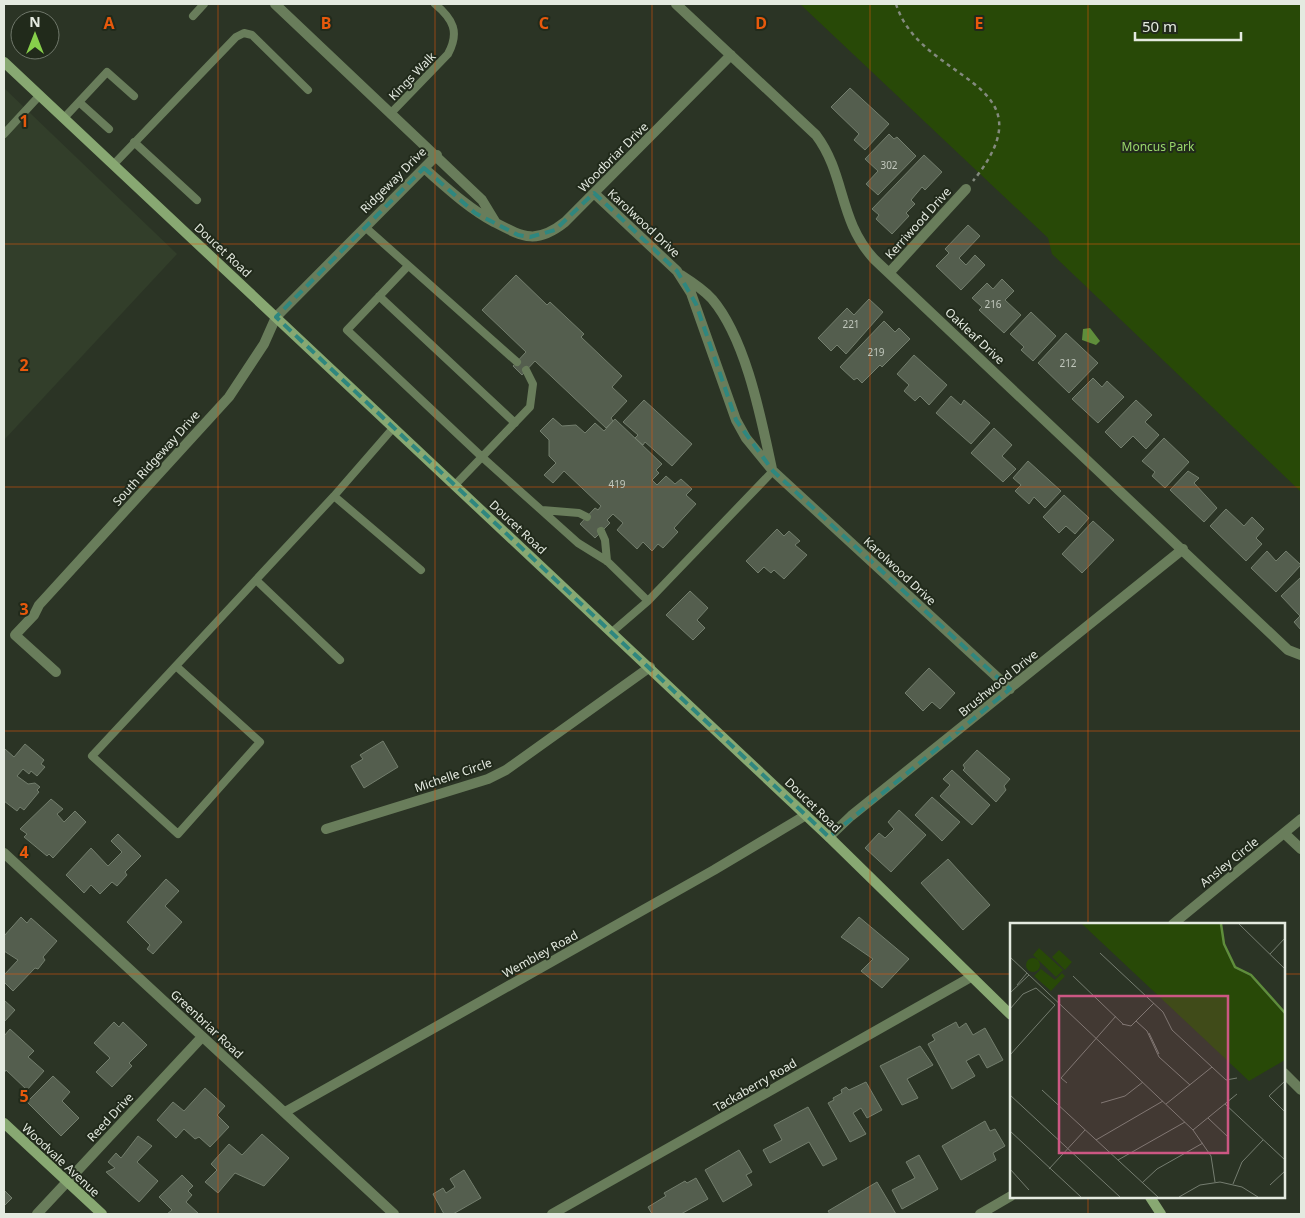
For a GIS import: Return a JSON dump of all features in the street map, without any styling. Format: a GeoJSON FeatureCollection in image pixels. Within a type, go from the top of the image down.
{"type":"FeatureCollection","features":[{"type":"Feature","properties":{"kind":"street","name":"Ridgeway Drive"},"geometry":{"type":"LineString","coordinates":[[275,4],[437,155],[276,317]]}},
{"type":"Feature","properties":{"kind":"street","name":"Oakleaf Drive"},"geometry":{"type":"LineString","coordinates":[[676,4],[804,122],[821,142],[837,175],[850,225],[864,249],[1288,650],[1301,655]]}},
{"type":"Feature","properties":{"kind":"street","name":"Woodbriar Drive"},"geometry":{"type":"LineString","coordinates":[[424,168],[475,213],[518,235],[530,237],[543,235],[565,222],[731,55]]}},
{"type":"Feature","properties":{"kind":"street","name":"Doucet Road"},"geometry":{"type":"LineString","coordinates":[[4,62],[806,815],[1010,1014]]}},
{"type":"Feature","properties":{"kind":"street","name":"Woodbriar Drive"},"geometry":{"type":"LineString","coordinates":[[437,155],[482,200],[497,223]]}},
{"type":"Feature","properties":{"kind":"street","name":"Kerriwood Drive"},"geometry":{"type":"LineString","coordinates":[[889,273],[966,189]]}},
{"type":"Feature","properties":{"kind":"street","name":"Karolwood Drive"},"geometry":{"type":"LineString","coordinates":[[594,193],[677,271],[705,292],[728,324],[752,384],[773,471]]}},
{"type":"Feature","properties":{"kind":"street","name":"Karolwood Drive"},"geometry":{"type":"LineString","coordinates":[[677,271],[696,304],[736,420],[746,438],[773,471],[1010,689]]}},
{"type":"Feature","properties":{"kind":"street","name":"South Ridgeway Drive"},"geometry":{"type":"LineString","coordinates":[[56,672],[15,635],[34,615],[39,605],[229,397],[264,344],[276,317]]}},
{"type":"Feature","properties":{"kind":"street","name":"Brushwood Drive"},"geometry":{"type":"LineString","coordinates":[[829,837],[851,816],[1183,549]]}},
{"type":"Feature","properties":{"kind":"street","name":"Michelle Circle"},"geometry":{"type":"LineString","coordinates":[[326,829],[488,779],[500,773],[650,668]]}},
{"type":"Feature","properties":{"kind":"street","name":"Wembley Road"},"geometry":{"type":"LineString","coordinates":[[285,1112],[806,815]]}},
{"type":"Feature","properties":{"kind":"street","name":"Ansley Circle"},"geometry":{"type":"LineString","coordinates":[[1174,923],[1301,819]]}},
{"type":"Feature","properties":{"kind":"street"},"geometry":{"type":"LineString","coordinates":[[1284,833],[1301,849]]}},
{"type":"Feature","properties":{"kind":"street","name":"Greenbriar Road"},"geometry":{"type":"LineString","coordinates":[[4,853],[394,1214]]}},
{"type":"Feature","properties":{"kind":"street","name":"Tackaberry Road"},"geometry":{"type":"LineString","coordinates":[[552,1214],[971,977]]}},
{"type":"Feature","properties":{"kind":"street","name":"Reed Drive"},"geometry":{"type":"LineString","coordinates":[[37,1214],[202,1037]]}},
{"type":"Feature","properties":{"kind":"street"},"geometry":{"type":"LineString","coordinates":[[1285,1074],[1301,1090]]}},
{"type":"Feature","properties":{"kind":"street","name":"Woodvale Avenue"},"geometry":{"type":"LineString","coordinates":[[4,1123],[102,1214]]}},
{"type":"Feature","properties":{"kind":"street"},"geometry":{"type":"LineString","coordinates":[[980,1214],[1010,1197]]}},
{"type":"Feature","properties":{"kind":"street"},"geometry":{"type":"LineString","coordinates":[[1151,1198],[1160,1214]]}},
{"type":"Feature","properties":{"kind":"lane"},"geometry":{"type":"LineString","coordinates":[[193,16],[204,4]]}},
{"type":"Feature","properties":{"kind":"lane","name":"Kings Walk"},"geometry":{"type":"LineString","coordinates":[[392,112],[448,54],[453,46],[455,32],[452,22],[435,4]]}},
{"type":"Feature","properties":{"kind":"lane"},"geometry":{"type":"LineString","coordinates":[[114,164],[236,37],[244,33],[252,35],[308,90]]}},
{"type":"Feature","properties":{"kind":"lane"},"geometry":{"type":"LineString","coordinates":[[64,118],[107,72],[134,96]]}},
{"type":"Feature","properties":{"kind":"lane"},"geometry":{"type":"LineString","coordinates":[[4,134],[40,95]]}},
{"type":"Feature","properties":{"kind":"lane"},"geometry":{"type":"LineString","coordinates":[[79,102],[109,129]]}},
{"type":"Feature","properties":{"kind":"lane"},"geometry":{"type":"LineString","coordinates":[[134,142],[197,200]]}},
{"type":"Feature","properties":{"kind":"lane"},"geometry":{"type":"LineString","coordinates":[[365,227],[517,362]]}},
{"type":"Feature","properties":{"kind":"lane"},"geometry":{"type":"LineString","coordinates":[[408,266],[347,330],[482,456],[578,542],[607,561],[648,601]]}},
{"type":"Feature","properties":{"kind":"lane"},"geometry":{"type":"LineString","coordinates":[[379,296],[515,423]]}},
{"type":"Feature","properties":{"kind":"lane"},"geometry":{"type":"LineString","coordinates":[[455,485],[530,407],[533,400],[533,384],[526,370]]}},
{"type":"Feature","properties":{"kind":"lane"},"geometry":{"type":"LineString","coordinates":[[176,666],[260,742],[178,834],[92,756],[334,496],[394,428]]}},
{"type":"Feature","properties":{"kind":"lane"},"geometry":{"type":"LineString","coordinates":[[612,632],[648,601],[773,471]]}},
{"type":"Feature","properties":{"kind":"lane"},"geometry":{"type":"LineString","coordinates":[[334,496],[421,570]]}},
{"type":"Feature","properties":{"kind":"lane"},"geometry":{"type":"LineString","coordinates":[[542,510],[579,513],[586,516]]}},
{"type":"Feature","properties":{"kind":"lane"},"geometry":{"type":"LineString","coordinates":[[601,531],[605,540],[607,561]]}},
{"type":"Feature","properties":{"kind":"lane"},"geometry":{"type":"LineString","coordinates":[[256,580],[340,660]]}},
{"type":"Feature","properties":{"kind":"path"},"geometry":{"type":"LineString","coordinates":[[896,4],[912,34],[937,58],[973,82],[993,104],[1000,117],[1000,136],[993,154],[966,189]]}},
{"type":"Feature","properties":{"kind":"highlighted area"},"geometry":{"type":"Polygon","coordinates":[[[424,168],[475,213],[518,235],[530,237],[555,230],[594,193],[677,271],[696,304],[736,420],[773,471],[1010,689],[829,837],[276,317],[424,168]]]}},
{"type":"Feature","properties":{"kind":"shaded area"},"geometry":{"type":"Polygon","coordinates":[[[4,88],[177,254],[4,440],[4,88]]]}},
{"type":"Feature","properties":{"kind":"shaded area"},"geometry":{"type":"Polygon","coordinates":[[[1090,328],[1100,341],[1096,345],[1082,340],[1083,329],[1090,328]]]}},
{"type":"Feature","properties":{"kind":"green space","name":"Moncus Park"},"geometry":{"type":"Polygon","coordinates":[[[800,4],[1301,4],[1301,492],[1052,254],[1048,238],[800,4]]]}},
{"type":"Feature","properties":{"kind":"building"},"geometry":{"type":"Polygon","coordinates":[[[850,88],[889,124],[865,150],[854,140],[859,134],[831,107],[850,88]]]}},
{"type":"Feature","properties":{"kind":"building"},"geometry":{"type":"Polygon","coordinates":[[[889,134],[894,139],[897,137],[916,156],[878,195],[866,184],[878,171],[865,159],[889,134]]]}},
{"type":"Feature","properties":{"kind":"building"},"geometry":{"type":"Polygon","coordinates":[[[924,155],[942,172],[925,190],[922,187],[911,200],[915,204],[906,213],[909,216],[892,234],[876,219],[879,215],[872,209],[924,155]]]}},
{"type":"Feature","properties":{"kind":"building"},"geometry":{"type":"Polygon","coordinates":[[[968,225],[980,236],[959,258],[966,265],[975,255],[985,265],[961,290],[936,266],[949,253],[945,249],[968,225]]]}},
{"type":"Feature","properties":{"kind":"building"},"geometry":{"type":"Polygon","coordinates":[[[516,275],[547,305],[550,302],[584,334],[581,337],[622,376],[612,387],[627,401],[611,418],[613,421],[606,428],[535,361],[522,375],[513,366],[526,352],[482,310],[516,275]]]}},
{"type":"Feature","properties":{"kind":"building"},"geometry":{"type":"Polygon","coordinates":[[[1002,279],[1014,291],[1005,300],[1021,315],[1004,333],[979,310],[982,307],[972,298],[987,283],[993,289],[1002,279]]]}},
{"type":"Feature","properties":{"kind":"building"},"geometry":{"type":"Polygon","coordinates":[[[869,299],[883,312],[846,354],[837,345],[831,351],[818,338],[847,308],[854,315],[869,299]]]}},
{"type":"Feature","properties":{"kind":"building"},"geometry":{"type":"Polygon","coordinates":[[[1031,312],[1056,336],[1033,361],[1021,350],[1024,347],[1010,334],[1031,312]]]}},
{"type":"Feature","properties":{"kind":"building"},"geometry":{"type":"Polygon","coordinates":[[[884,321],[895,332],[899,328],[910,339],[882,367],[880,365],[862,383],[857,378],[854,380],[840,367],[884,321]]]}},
{"type":"Feature","properties":{"kind":"building"},"geometry":{"type":"Polygon","coordinates":[[[1066,333],[1098,363],[1069,393],[1038,363],[1066,333]]]}},
{"type":"Feature","properties":{"kind":"building"},"geometry":{"type":"Polygon","coordinates":[[[914,355],[947,385],[929,405],[920,396],[915,401],[904,391],[909,385],[897,374],[914,355]]]}},
{"type":"Feature","properties":{"kind":"building"},"geometry":{"type":"Polygon","coordinates":[[[1093,378],[1102,387],[1107,381],[1124,397],[1098,423],[1072,399],[1093,378]]]}},
{"type":"Feature","properties":{"kind":"building"},"geometry":{"type":"Polygon","coordinates":[[[951,396],[961,405],[964,400],[990,423],[971,444],[936,413],[951,396]]]}},
{"type":"Feature","properties":{"kind":"building"},"geometry":{"type":"Polygon","coordinates":[[[644,400],[692,444],[672,466],[645,442],[643,445],[635,438],[638,435],[623,422],[644,400]]]}},
{"type":"Feature","properties":{"kind":"building"},"geometry":{"type":"Polygon","coordinates":[[[1136,400],[1152,415],[1145,422],[1159,435],[1146,449],[1133,436],[1121,448],[1105,432],[1136,400]]]}},
{"type":"Feature","properties":{"kind":"building"},"geometry":{"type":"Polygon","coordinates":[[[553,418],[562,426],[576,425],[585,433],[595,423],[604,431],[615,419],[662,464],[656,470],[659,473],[652,480],[657,485],[666,476],[675,484],[681,479],[692,489],[686,495],[696,504],[674,528],[678,532],[663,548],[658,544],[652,551],[643,542],[637,549],[617,530],[623,523],[613,514],[607,520],[610,523],[595,538],[580,524],[595,508],[598,510],[601,506],[564,471],[553,483],[544,475],[556,463],[549,456],[549,440],[540,431],[553,418]]]}},
{"type":"Feature","properties":{"kind":"building"},"geometry":{"type":"Polygon","coordinates":[[[994,428],[1012,445],[1002,456],[1016,469],[1003,482],[971,453],[994,428]]]}},
{"type":"Feature","properties":{"kind":"building"},"geometry":{"type":"Polygon","coordinates":[[[1164,438],[1189,462],[1165,488],[1152,476],[1155,472],[1142,461],[1164,438]]]}},
{"type":"Feature","properties":{"kind":"building"},"geometry":{"type":"Polygon","coordinates":[[[1028,461],[1061,491],[1045,508],[1034,497],[1029,504],[1015,491],[1021,485],[1013,478],[1028,461]]]}},
{"type":"Feature","properties":{"kind":"building"},"geometry":{"type":"Polygon","coordinates":[[[1188,471],[1199,478],[1194,483],[1217,508],[1204,522],[1170,490],[1188,471]]]}},
{"type":"Feature","properties":{"kind":"building"},"geometry":{"type":"Polygon","coordinates":[[[1064,495],[1089,518],[1075,534],[1066,526],[1059,533],[1043,517],[1064,495]]]}},
{"type":"Feature","properties":{"kind":"building"},"geometry":{"type":"Polygon","coordinates":[[[1226,509],[1244,526],[1252,517],[1264,529],[1256,538],[1262,544],[1246,561],[1210,526],[1226,509]]]}},
{"type":"Feature","properties":{"kind":"building"},"geometry":{"type":"Polygon","coordinates":[[[1093,521],[1114,540],[1082,573],[1062,554],[1093,521]]]}},
{"type":"Feature","properties":{"kind":"building"},"geometry":{"type":"Polygon","coordinates":[[[777,529],[784,536],[789,531],[800,541],[795,545],[807,555],[784,579],[774,570],[771,573],[764,567],[758,573],[746,561],[777,529]]]}},
{"type":"Feature","properties":{"kind":"building"},"geometry":{"type":"Polygon","coordinates":[[[1267,551],[1276,561],[1286,551],[1301,565],[1276,592],[1251,568],[1267,551]]]}},
{"type":"Feature","properties":{"kind":"building"},"geometry":{"type":"Polygon","coordinates":[[[1301,577],[1301,630],[1294,622],[1300,616],[1281,596],[1301,577]]]}},
{"type":"Feature","properties":{"kind":"building"},"geometry":{"type":"Polygon","coordinates":[[[690,591],[708,608],[697,620],[705,628],[693,640],[666,615],[690,591]]]}},
{"type":"Feature","properties":{"kind":"building"},"geometry":{"type":"Polygon","coordinates":[[[929,668],[955,693],[940,709],[932,702],[923,711],[905,693],[929,668]]]}},
{"type":"Feature","properties":{"kind":"building"},"geometry":{"type":"Polygon","coordinates":[[[383,741],[398,767],[364,788],[351,766],[363,759],[360,755],[383,741]]]}},
{"type":"Feature","properties":{"kind":"building"},"geometry":{"type":"Polygon","coordinates":[[[25,744],[44,760],[41,764],[45,767],[37,776],[31,771],[29,774],[23,769],[17,776],[28,784],[35,783],[40,787],[37,790],[39,792],[24,810],[20,807],[17,811],[4,801],[4,751],[5,749],[14,757],[25,744]]]}},
{"type":"Feature","properties":{"kind":"building"},"geometry":{"type":"Polygon","coordinates":[[[977,750],[1010,779],[1004,786],[1006,790],[996,802],[963,770],[965,768],[963,765],[977,750]]]}},
{"type":"Feature","properties":{"kind":"building"},"geometry":{"type":"Polygon","coordinates":[[[952,770],[990,805],[972,825],[940,796],[950,785],[943,779],[952,770]]]}},
{"type":"Feature","properties":{"kind":"building"},"geometry":{"type":"Polygon","coordinates":[[[932,797],[960,822],[942,841],[915,815],[932,797]]]}},
{"type":"Feature","properties":{"kind":"building"},"geometry":{"type":"Polygon","coordinates":[[[51,799],[63,809],[57,814],[64,822],[75,811],[86,822],[53,858],[49,854],[47,856],[24,837],[27,834],[20,829],[51,799]]]}},
{"type":"Feature","properties":{"kind":"building"},"geometry":{"type":"Polygon","coordinates":[[[899,810],[926,835],[891,872],[865,848],[879,833],[885,838],[894,829],[888,822],[899,810]]]}},
{"type":"Feature","properties":{"kind":"building"},"geometry":{"type":"Polygon","coordinates":[[[118,834],[141,856],[125,872],[127,875],[117,886],[112,882],[100,894],[91,885],[84,893],[66,875],[91,848],[108,866],[122,852],[111,841],[118,834]]]}},
{"type":"Feature","properties":{"kind":"building"},"geometry":{"type":"Polygon","coordinates":[[[948,859],[990,905],[963,930],[921,883],[948,859]]]}},
{"type":"Feature","properties":{"kind":"building"},"geometry":{"type":"Polygon","coordinates":[[[166,879],[179,891],[165,906],[182,922],[153,954],[147,949],[150,945],[127,922],[166,879]]]}},
{"type":"Feature","properties":{"kind":"building"},"geometry":{"type":"Polygon","coordinates":[[[21,917],[27,923],[31,918],[57,941],[43,957],[45,960],[38,969],[35,968],[13,991],[4,982],[4,975],[18,960],[4,951],[4,936],[21,917]]]}},
{"type":"Feature","properties":{"kind":"building"},"geometry":{"type":"Polygon","coordinates":[[[859,917],[909,959],[882,988],[861,971],[873,959],[841,937],[859,917]]]}},
{"type":"Feature","properties":{"kind":"building"},"geometry":{"type":"Polygon","coordinates":[[[4,1000],[15,1010],[4,1022],[4,1000]]]}},
{"type":"Feature","properties":{"kind":"building"},"geometry":{"type":"Polygon","coordinates":[[[114,1022],[119,1027],[123,1022],[147,1045],[129,1063],[132,1066],[112,1087],[96,1072],[110,1058],[94,1043],[114,1022]]]}},
{"type":"Feature","properties":{"kind":"building"},"geometry":{"type":"Polygon","coordinates":[[[956,1022],[959,1028],[966,1023],[973,1035],[985,1028],[1003,1060],[987,1068],[979,1054],[966,1061],[975,1076],[952,1089],[928,1044],[935,1040],[932,1035],[956,1022]]]}},
{"type":"Feature","properties":{"kind":"building"},"geometry":{"type":"Polygon","coordinates":[[[10,1029],[34,1051],[28,1057],[44,1071],[27,1090],[6,1070],[4,1073],[4,1036],[10,1029]]]}},
{"type":"Feature","properties":{"kind":"building"},"geometry":{"type":"Polygon","coordinates":[[[920,1046],[933,1065],[907,1079],[918,1098],[902,1105],[880,1066],[920,1046]]]}},
{"type":"Feature","properties":{"kind":"building"},"geometry":{"type":"Polygon","coordinates":[[[53,1076],[70,1092],[62,1101],[79,1118],[61,1136],[27,1102],[53,1076]]]}},
{"type":"Feature","properties":{"kind":"building"},"geometry":{"type":"Polygon","coordinates":[[[866,1082],[882,1110],[867,1118],[861,1108],[853,1113],[866,1134],[850,1142],[828,1103],[842,1093],[841,1090],[846,1087],[849,1090],[866,1082]]]}},
{"type":"Feature","properties":{"kind":"building"},"geometry":{"type":"Polygon","coordinates":[[[205,1088],[225,1106],[217,1115],[229,1127],[210,1147],[199,1137],[195,1139],[184,1129],[176,1138],[157,1120],[173,1102],[184,1111],[205,1088]]]}},
{"type":"Feature","properties":{"kind":"building"},"geometry":{"type":"Polygon","coordinates":[[[808,1107],[837,1159],[823,1166],[809,1142],[770,1163],[763,1150],[782,1140],[774,1125],[808,1107]]]}},
{"type":"Feature","properties":{"kind":"building"},"geometry":{"type":"Polygon","coordinates":[[[985,1121],[990,1131],[995,1129],[1005,1146],[993,1153],[996,1160],[961,1180],[942,1146],[985,1121]]]}},
{"type":"Feature","properties":{"kind":"building"},"geometry":{"type":"Polygon","coordinates":[[[262,1134],[289,1158],[264,1186],[235,1173],[218,1193],[205,1182],[217,1170],[211,1164],[229,1144],[242,1155],[262,1134]]]}},
{"type":"Feature","properties":{"kind":"building"},"geometry":{"type":"Polygon","coordinates":[[[138,1136],[152,1146],[137,1162],[158,1181],[139,1202],[106,1172],[115,1168],[108,1162],[116,1153],[121,1158],[138,1136]]]}},
{"type":"Feature","properties":{"kind":"building"},"geometry":{"type":"Polygon","coordinates":[[[739,1150],[752,1172],[746,1175],[752,1185],[723,1202],[705,1170],[739,1150]]]}},
{"type":"Feature","properties":{"kind":"building"},"geometry":{"type":"Polygon","coordinates":[[[919,1155],[938,1189],[902,1209],[892,1190],[915,1178],[906,1162],[919,1155]]]}},
{"type":"Feature","properties":{"kind":"building"},"geometry":{"type":"Polygon","coordinates":[[[464,1170],[481,1198],[453,1214],[444,1214],[433,1194],[443,1188],[446,1193],[455,1187],[450,1179],[464,1170]]]}},
{"type":"Feature","properties":{"kind":"building"},"geometry":{"type":"Polygon","coordinates":[[[182,1175],[193,1186],[188,1191],[192,1195],[186,1202],[199,1214],[167,1214],[172,1210],[159,1197],[182,1175]]]}},
{"type":"Feature","properties":{"kind":"building"},"geometry":{"type":"Polygon","coordinates":[[[696,1178],[708,1199],[681,1214],[652,1214],[648,1207],[666,1196],[664,1193],[685,1181],[687,1183],[696,1178]]]}},
{"type":"Feature","properties":{"kind":"building"},"geometry":{"type":"Polygon","coordinates":[[[877,1182],[896,1214],[830,1214],[828,1211],[877,1182]]]}},
{"type":"Feature","properties":{"kind":"building"},"geometry":{"type":"Polygon","coordinates":[[[4,1190],[12,1198],[4,1206],[4,1190]]]}}]}
